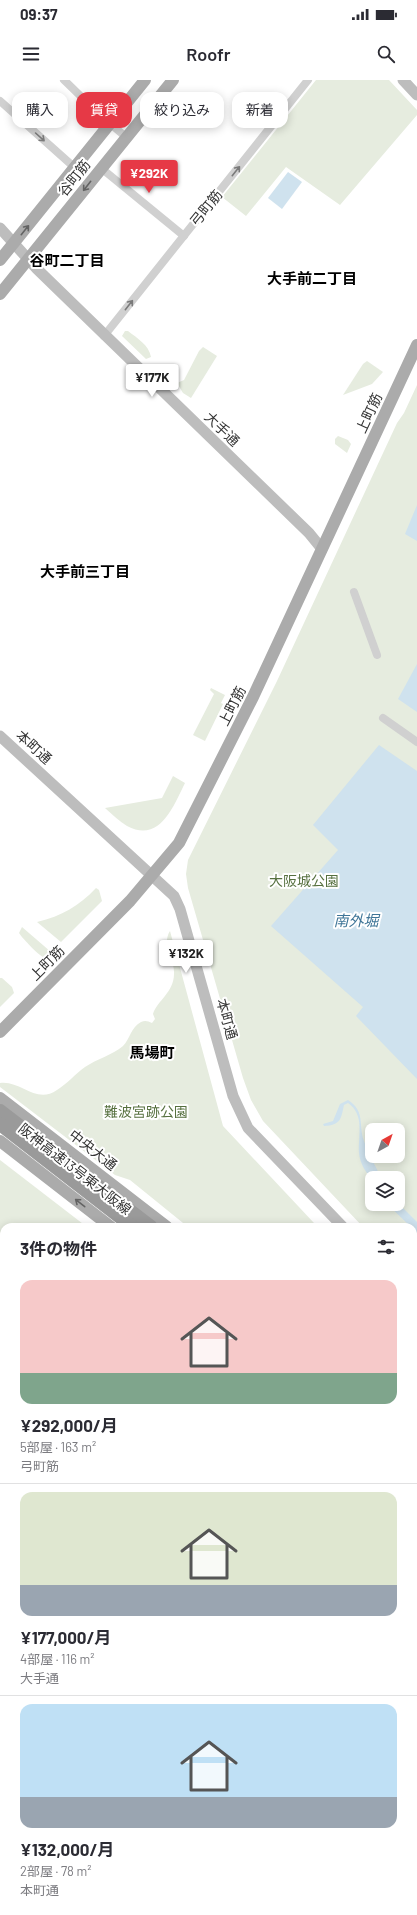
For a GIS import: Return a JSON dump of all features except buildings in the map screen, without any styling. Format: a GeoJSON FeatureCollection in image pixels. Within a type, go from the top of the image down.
{"type":"FeatureCollection","features":[{"type":"Feature","properties":{"kind":"highway","name":"阪神高速13号東大阪線"},"geometry":{"type":"LineString","coordinates":[[0,1111],[16,1130],[128,1223]]}},
{"type":"Feature","properties":{"kind":"highway","name":"阪神高速13号東大阪線"},"geometry":{"type":"LineString","coordinates":[[0,1124],[16,1130],[145,1223]]}},
{"type":"Feature","properties":{"kind":"main road","name":"谷町筋"},"geometry":{"type":"LineString","coordinates":[[132,96],[145,80]]}},
{"type":"Feature","properties":{"kind":"main road","name":"谷町筋"},"geometry":{"type":"LineString","coordinates":[[0,294],[173,80]]}},
{"type":"Feature","properties":{"kind":"main road","name":"谷町筋"},"geometry":{"type":"LineString","coordinates":[[0,260],[106,128]]}},
{"type":"Feature","properties":{"kind":"main road","name":"上町筋"},"geometry":{"type":"LineString","coordinates":[[0,1032],[130,901],[179,843],[254,697],[417,345]]}},
{"type":"Feature","properties":{"kind":"main road","name":"中央大通"},"geometry":{"type":"LineString","coordinates":[[0,1098],[162,1223]]}},
{"type":"Feature","properties":{"kind":"main road"},"geometry":{"type":"LineString","coordinates":[[0,1142],[106,1223]]}},
{"type":"Feature","properties":{"kind":"street"},"geometry":{"type":"LineString","coordinates":[[64,80],[77,92]]}},
{"type":"Feature","properties":{"kind":"street","name":"弓町筋"},"geometry":{"type":"LineString","coordinates":[[104,336],[308,80]]}},
{"type":"Feature","properties":{"kind":"street"},"geometry":{"type":"LineString","coordinates":[[403,80],[417,95]]}},
{"type":"Feature","properties":{"kind":"street"},"geometry":{"type":"LineString","coordinates":[[0,101],[74,167]]}},
{"type":"Feature","properties":{"kind":"street"},"geometry":{"type":"LineString","coordinates":[[116,128],[126,137]]}},
{"type":"Feature","properties":{"kind":"street"},"geometry":{"type":"LineString","coordinates":[[101,168],[184,236]]}},
{"type":"Feature","properties":{"kind":"street","name":"大手通"},"geometry":{"type":"LineString","coordinates":[[0,228],[28,260],[104,336],[309,533],[322,549]]}},
{"type":"Feature","properties":{"kind":"street"},"geometry":{"type":"LineString","coordinates":[[354,592],[377,655]]}},
{"type":"Feature","properties":{"kind":"street"},"geometry":{"type":"LineString","coordinates":[[383,718],[417,742]]}},
{"type":"Feature","properties":{"kind":"street","name":"本町通"},"geometry":{"type":"LineString","coordinates":[[0,736],[174,896],[180,909],[233,1096],[239,1112],[248,1128],[339,1223]]}},
{"type":"Feature","properties":{"kind":"green space"},"geometry":{"type":"Polygon","coordinates":[[[316,80],[389,80],[417,110],[417,115],[340,205],[286,167],[246,216],[222,197],[277,128],[288,128],[288,115],[316,80]]]}},
{"type":"Feature","properties":{"kind":"green space"},"geometry":{"type":"Polygon","coordinates":[[[125,331],[128,331],[142,342],[148,349],[151,357],[146,359],[122,336],[125,331]]]}},
{"type":"Feature","properties":{"kind":"green space"},"geometry":{"type":"Polygon","coordinates":[[[203,347],[217,356],[191,398],[183,393],[177,383],[184,380],[199,351],[203,347]]]}},
{"type":"Feature","properties":{"kind":"green space"},"geometry":{"type":"Polygon","coordinates":[[[367,361],[383,372],[372,384],[343,395],[363,364],[367,361]]]}},
{"type":"Feature","properties":{"kind":"green space","name":"大阪城公園"},"geometry":{"type":"Polygon","coordinates":[[[417,385],[417,1223],[359,1223],[263,1121],[251,1100],[243,1078],[188,888],[186,874],[188,860],[277,681],[397,423],[404,413],[417,385]]]}},
{"type":"Feature","properties":{"kind":"green space"},"geometry":{"type":"Polygon","coordinates":[[[338,436],[348,440],[351,444],[347,453],[335,444],[335,439],[338,436]]]}},
{"type":"Feature","properties":{"kind":"green space"},"geometry":{"type":"Polygon","coordinates":[[[211,688],[225,695],[221,703],[223,704],[205,741],[193,735],[214,694],[210,690],[211,688]]]}},
{"type":"Feature","properties":{"kind":"green space"},"geometry":{"type":"Polygon","coordinates":[[[173,776],[185,783],[171,811],[157,826],[148,830],[139,830],[127,826],[105,808],[162,798],[173,776]]]}},
{"type":"Feature","properties":{"kind":"green space"},"geometry":{"type":"Polygon","coordinates":[[[96,888],[99,890],[102,901],[61,942],[37,922],[70,910],[96,888]]]}},
{"type":"Feature","properties":{"kind":"green space"},"geometry":{"type":"Polygon","coordinates":[[[22,927],[51,952],[45,958],[21,936],[19,933],[22,927]]]}},
{"type":"Feature","properties":{"kind":"green space","name":"難波宮跡公園"},"geometry":{"type":"Polygon","coordinates":[[[170,931],[223,1126],[314,1223],[183,1223],[130,1180],[115,1175],[0,1087],[0,1083],[8,1083],[35,1094],[49,1094],[61,1088],[85,1067],[123,1046],[138,1024],[145,1021],[152,1023],[155,1019],[153,1014],[155,1009],[168,991],[173,980],[174,968],[167,942],[170,931]]]}},
{"type":"Feature","properties":{"kind":"green space"},"geometry":{"type":"Polygon","coordinates":[[[0,978],[12,987],[14,993],[0,1007],[0,978]]]}},
{"type":"Feature","properties":{"kind":"green space"},"geometry":{"type":"Polygon","coordinates":[[[0,1160],[82,1223],[0,1223],[0,1160]]]}},
{"type":"Feature","properties":{"kind":"water"},"geometry":{"type":"Polygon","coordinates":[[[288,172],[302,182],[282,209],[268,198],[288,172]]]}},
{"type":"Feature","properties":{"kind":"water"},"geometry":{"type":"Polygon","coordinates":[[[417,505],[417,541],[405,534],[417,505]]]}},
{"type":"Feature","properties":{"kind":"water"},"geometry":{"type":"Polygon","coordinates":[[[417,664],[417,712],[398,699],[417,664]]]}},
{"type":"Feature","properties":{"kind":"water","name":"南外堀"},"geometry":{"type":"Polygon","coordinates":[[[379,745],[417,771],[417,1079],[356,1016],[363,1007],[271,926],[338,850],[313,825],[379,745]]]}},
{"type":"Feature","properties":{"kind":"water"},"geometry":{"type":"Polygon","coordinates":[[[348,1100],[357,1109],[365,1144],[365,1163],[374,1163],[378,1171],[366,1171],[362,1164],[359,1153],[359,1119],[357,1113],[348,1103],[344,1105],[341,1118],[337,1123],[324,1126],[323,1124],[333,1121],[340,1104],[348,1100]]]}},
{"type":"Feature","properties":{"kind":"water"},"geometry":{"type":"Polygon","coordinates":[[[405,1210],[417,1223],[406,1223],[394,1211],[405,1210]]]}},
{"type":"Feature","properties":{"kind":"district","name":"谷町二丁目"},"geometry":{"type":"Point","coordinates":[67,261]}},
{"type":"Feature","properties":{"kind":"district","name":"大手前二丁目"},"geometry":{"type":"Point","coordinates":[312,279]}},
{"type":"Feature","properties":{"kind":"district","name":"大手前三丁目"},"geometry":{"type":"Point","coordinates":[85,572]}},
{"type":"Feature","properties":{"kind":"district","name":"馬場町"},"geometry":{"type":"Point","coordinates":[152,1053]}}]}
